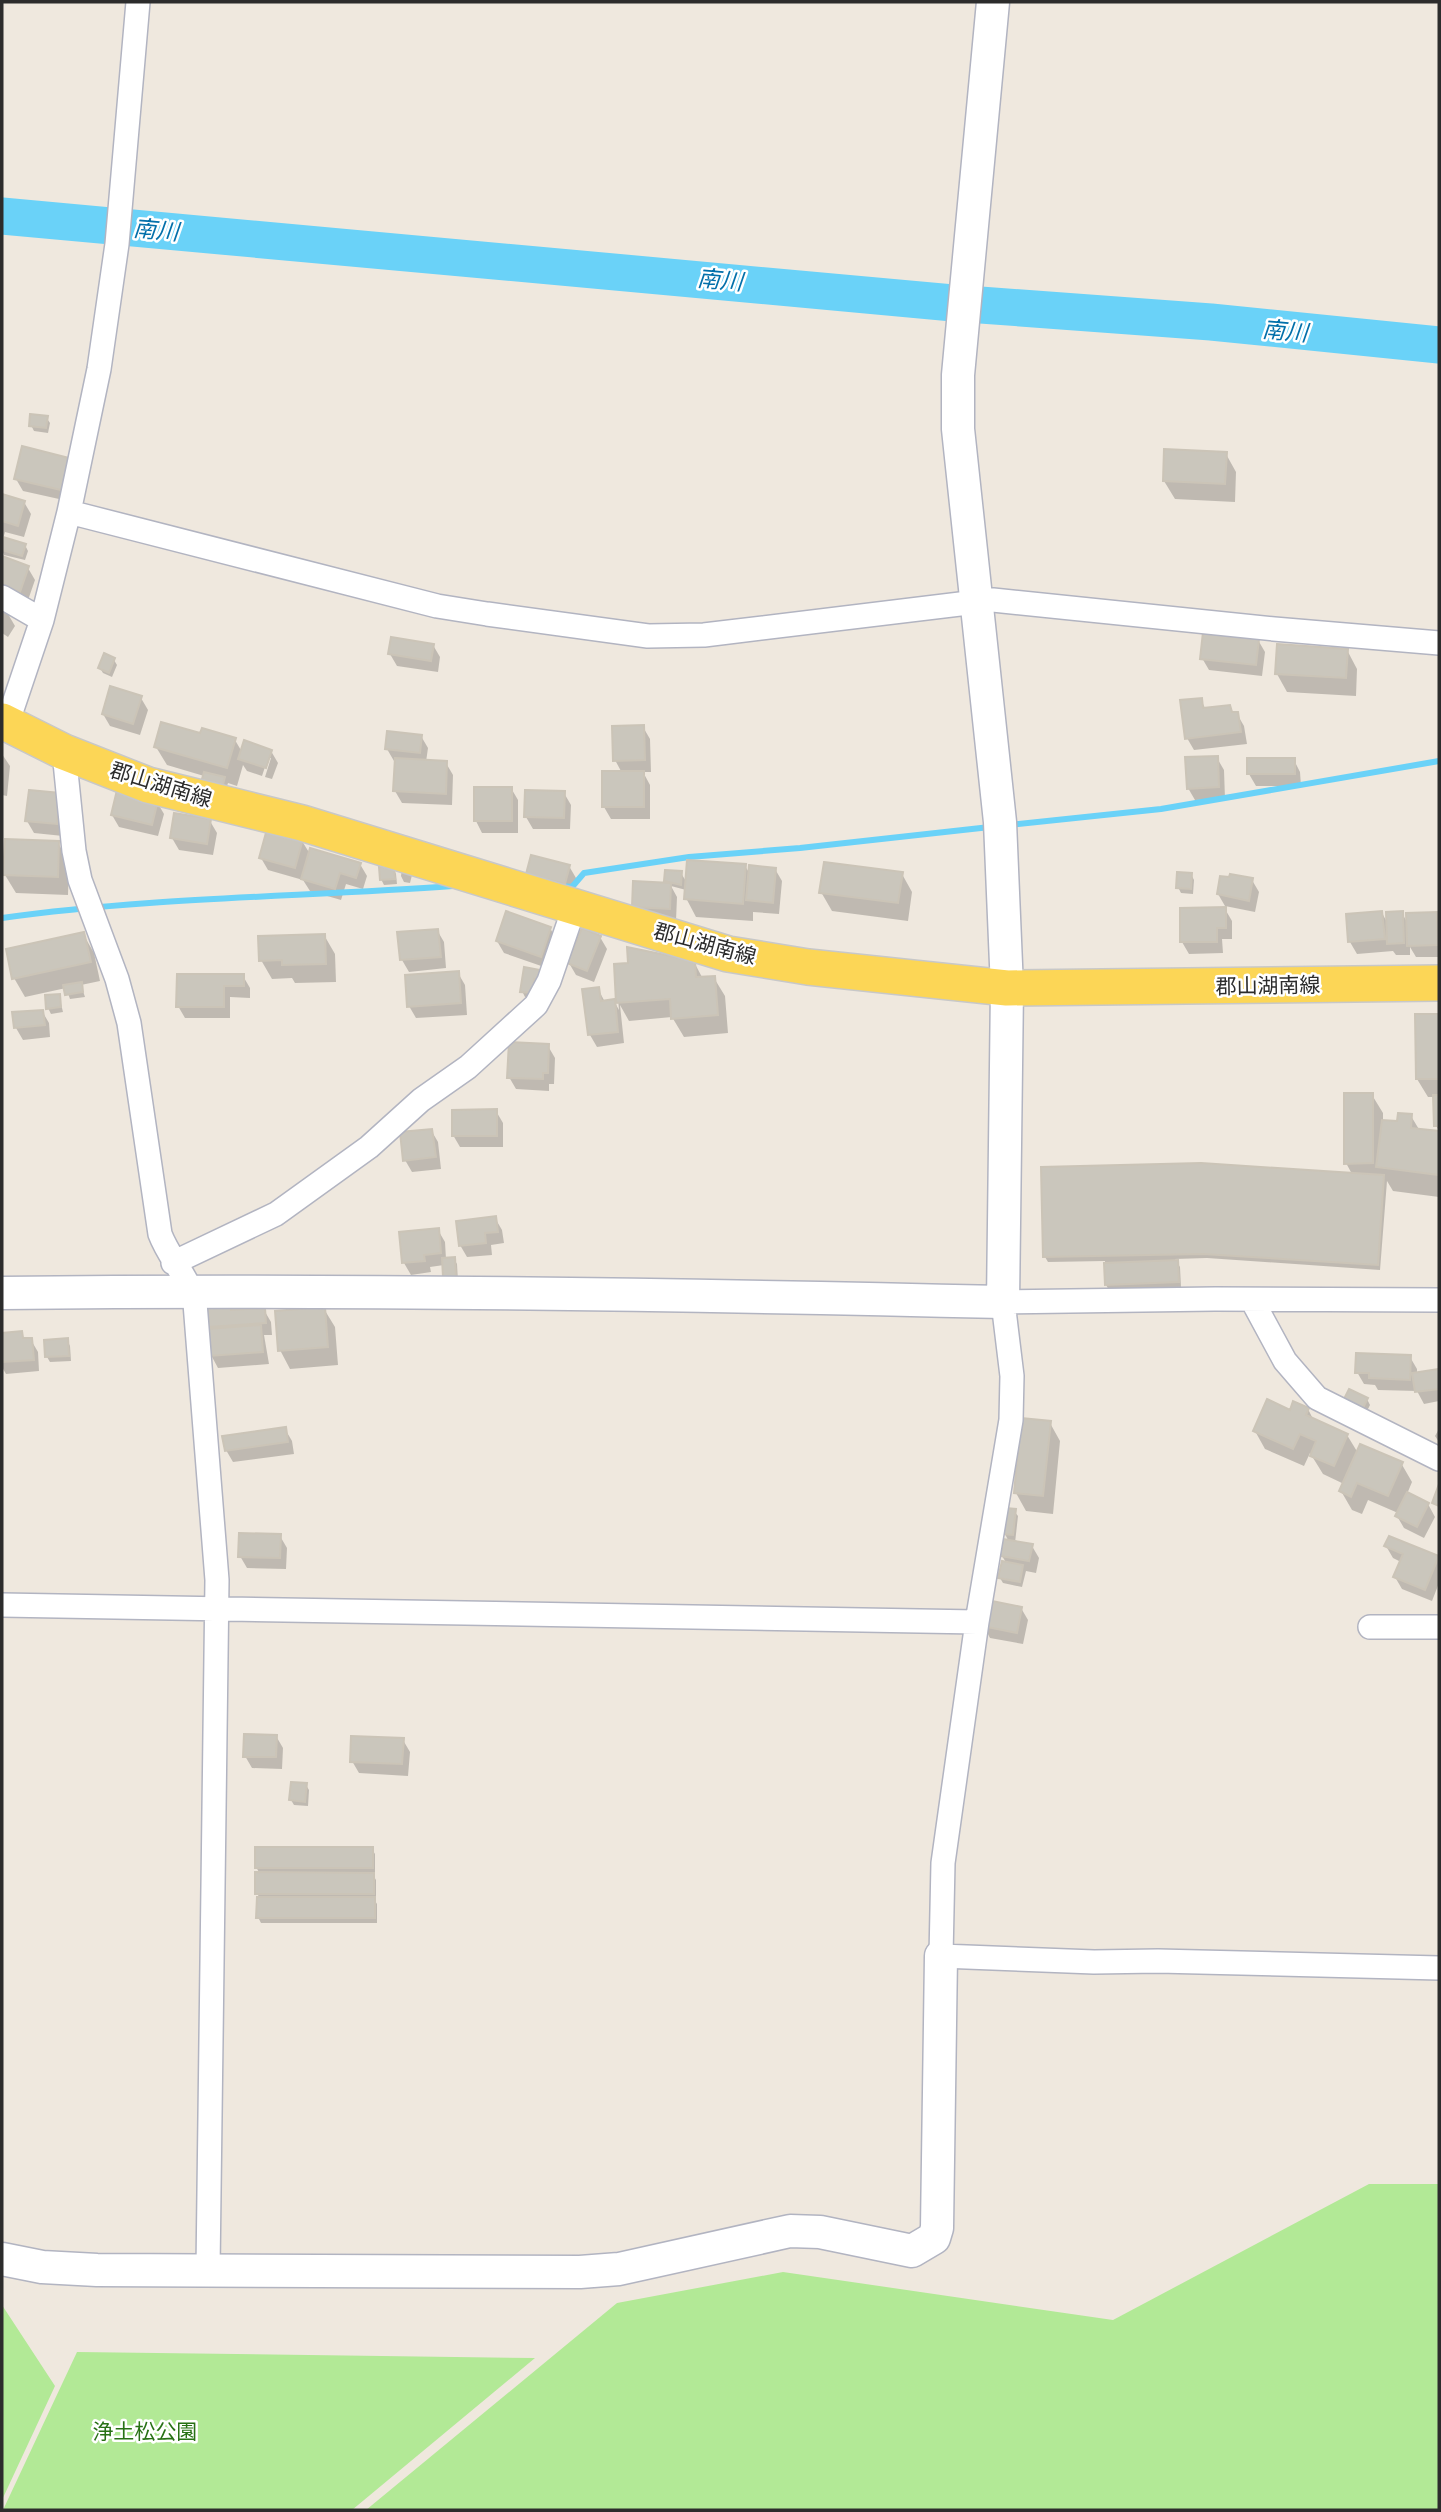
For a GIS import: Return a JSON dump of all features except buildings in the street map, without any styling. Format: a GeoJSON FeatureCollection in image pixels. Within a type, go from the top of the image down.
{"type":"FeatureCollection","features":[{"type":"Feature","properties":{"kind":"main road","name":"郡山湖南線"},"geometry":{"type":"LineString","coordinates":[[5,723],[64,752],[148,785],[302,824],[575,905],[728,954],[808,967],[1007,988],[1439,983]]}},
{"type":"Feature","properties":{"kind":"street"},"geometry":{"type":"LineString","coordinates":[[5,723],[42,620],[69,512],[99,369],[117,243],[138,2]]}},
{"type":"Feature","properties":{"kind":"street"},"geometry":{"type":"LineString","coordinates":[[2,2259],[42,2267],[97,2270],[580,2273],[619,2269],[790,2231],[820,2232],[912,2251],[934,2238],[937,2228],[943,1863],[977,1622],[1011,1420],[1012,1376],[1003,1302],[1007,988],[1000,822],[958,429],[962,323],[993,2]]}},
{"type":"Feature","properties":{"kind":"street"},"geometry":{"type":"LineString","coordinates":[[69,512],[437,606],[648,636],[704,635],[993,600],[1439,643]]}},
{"type":"Feature","properties":{"kind":"street"},"geometry":{"type":"LineString","coordinates":[[2,597],[42,620]]}},
{"type":"Feature","properties":{"kind":"street"},"geometry":{"type":"LineString","coordinates":[[64,752],[74,851],[80,880],[117,979],[128,1023],[156,1219],[164,1246],[191,1291],[195,1303],[215,1552],[216,1608],[208,2269]]}},
{"type":"Feature","properties":{"kind":"street"},"geometry":{"type":"LineString","coordinates":[[173,1263],[276,1214],[369,1147],[421,1100],[468,1067],[536,1005],[549,981],[575,905]]}},
{"type":"Feature","properties":{"kind":"street"},"geometry":{"type":"LineString","coordinates":[[2,1293],[602,1293],[1003,1302],[1439,1300]]}},
{"type":"Feature","properties":{"kind":"street"},"geometry":{"type":"LineString","coordinates":[[1252,1300],[1285,1362],[1317,1398],[1439,1459]]}},
{"type":"Feature","properties":{"kind":"street"},"geometry":{"type":"LineString","coordinates":[[2,1605],[977,1622]]}},
{"type":"Feature","properties":{"kind":"street"},"geometry":{"type":"LineString","coordinates":[[1370,1627],[1439,1627]]}},
{"type":"Feature","properties":{"kind":"street"},"geometry":{"type":"LineString","coordinates":[[941,1956],[1094,1962],[1158,1961],[1439,1968]]}},
{"type":"Feature","properties":{"kind":"green space"},"geometry":{"type":"Polygon","coordinates":[[[1369,2184],[1439,2184],[1439,2510],[366,2510],[617,2303],[783,2272],[1113,2320],[1369,2184]]]}},
{"type":"Feature","properties":{"kind":"green space"},"geometry":{"type":"Polygon","coordinates":[[[2,2305],[55,2386],[2,2500],[2,2305]]]}},
{"type":"Feature","properties":{"kind":"green space","name":"浄土松公園"},"geometry":{"type":"Polygon","coordinates":[[[77,2352],[535,2358],[352,2510],[3,2510],[77,2352]]]}},
{"type":"Feature","properties":{"kind":"waterway","name":"南川"},"geometry":{"type":"LineString","coordinates":[[2,216],[953,303],[1211,322],[1439,345]]}},
{"type":"Feature","properties":{"kind":"waterway"},"geometry":{"type":"LineString","coordinates":[[1008,825],[1161,809],[1439,761]]}},
{"type":"Feature","properties":{"kind":"waterway"},"geometry":{"type":"LineString","coordinates":[[562,886],[572,887],[584,873],[689,857],[990,827]]}},
{"type":"Feature","properties":{"kind":"waterway"},"geometry":{"type":"LineString","coordinates":[[2,918],[114,906],[453,886]]}}]}
